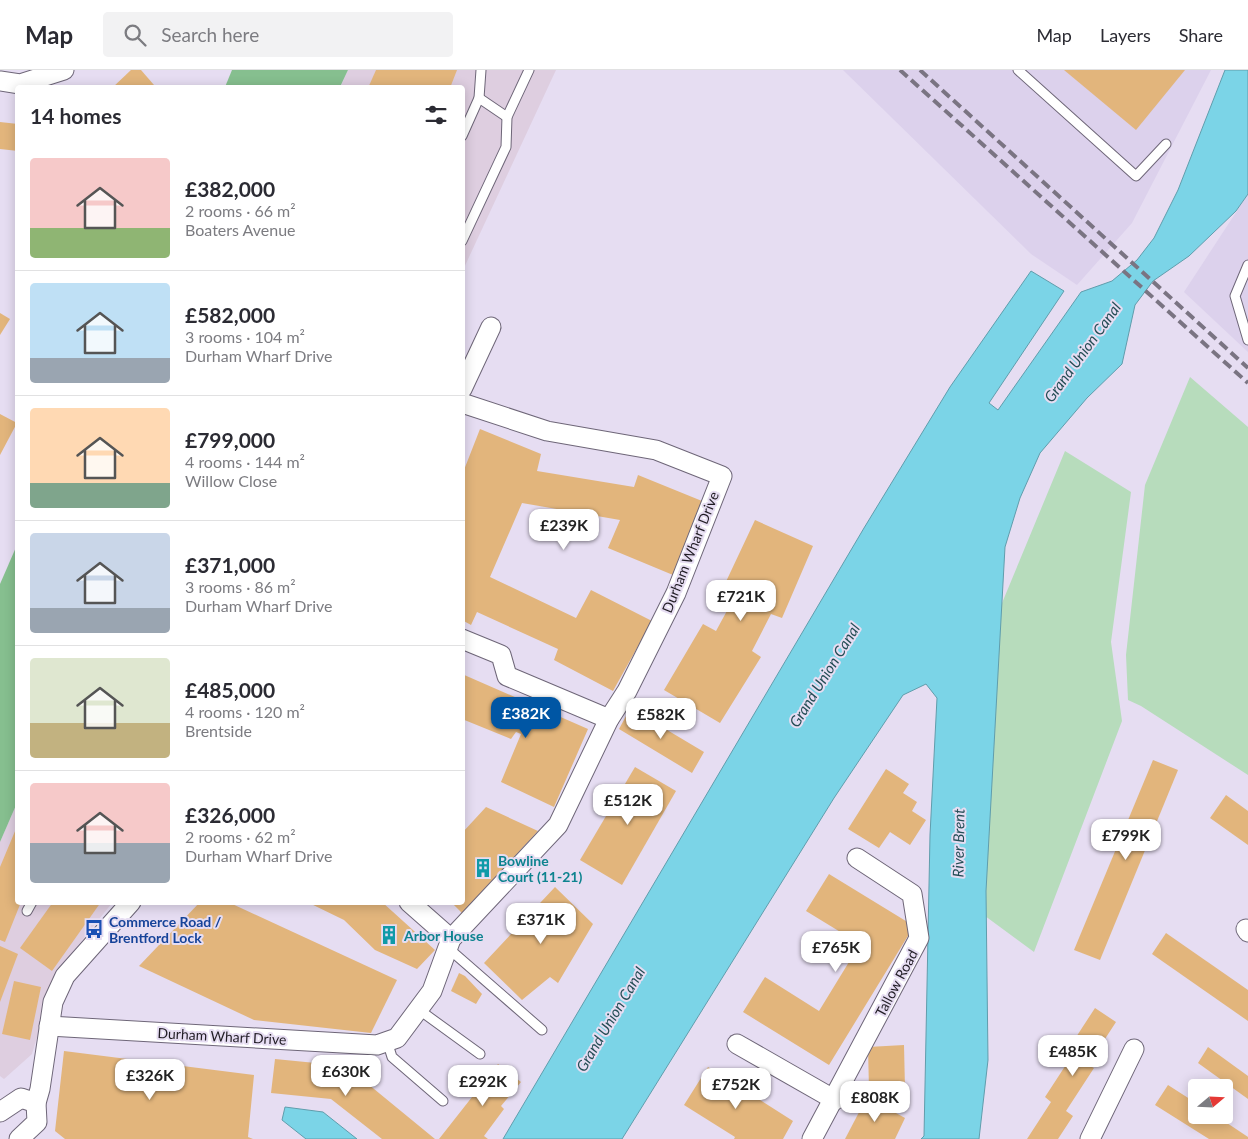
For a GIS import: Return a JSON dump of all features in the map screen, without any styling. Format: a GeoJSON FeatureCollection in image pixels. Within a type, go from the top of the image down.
{"type":"FeatureCollection","features":[{"type":"Feature","properties":{"kind":"street"},"geometry":{"type":"LineString","coordinates":[[0,81],[20,84],[64,70]]}},
{"type":"Feature","properties":{"kind":"street"},"geometry":{"type":"LineString","coordinates":[[467,366],[491,327]]}},
{"type":"Feature","properties":{"kind":"street","name":"Durham Wharf Drive"},"geometry":{"type":"LineString","coordinates":[[49,1026],[377,1045],[396,1038],[432,991],[449,944],[558,825],[609,719],[627,691],[676,594],[722,476],[656,450],[547,431],[465,404]]}},
{"type":"Feature","properties":{"kind":"street"},"geometry":{"type":"LineString","coordinates":[[465,640],[501,655],[507,676],[609,719]]}},
{"type":"Feature","properties":{"kind":"street","name":"Tallow Road"},"geometry":{"type":"LineString","coordinates":[[812,1139],[835,1100],[919,938],[912,894],[858,858]]}},
{"type":"Feature","properties":{"kind":"street"},"geometry":{"type":"LineString","coordinates":[[19,1139],[37,1122],[36,1103],[40,1090],[53,1002],[65,976],[127,905]]}},
{"type":"Feature","properties":{"kind":"street"},"geometry":{"type":"LineString","coordinates":[[412,905],[449,944]]}},
{"type":"Feature","properties":{"kind":"street"},"geometry":{"type":"LineString","coordinates":[[737,1044],[835,1100]]}},
{"type":"Feature","properties":{"kind":"street"},"geometry":{"type":"LineString","coordinates":[[1090,1139],[1134,1049]]}},
{"type":"Feature","properties":{"kind":"street"},"geometry":{"type":"LineString","coordinates":[[0,1112],[21,1098],[36,1103]]}},
{"type":"Feature","properties":{"kind":"lane"},"geometry":{"type":"LineString","coordinates":[[465,129],[479,98],[481,70]]}},
{"type":"Feature","properties":{"kind":"lane"},"geometry":{"type":"LineString","coordinates":[[465,235],[506,147],[507,117],[530,70]]}},
{"type":"Feature","properties":{"kind":"lane"},"geometry":{"type":"LineString","coordinates":[[1018,70],[1136,176],[1166,144]]}},
{"type":"Feature","properties":{"kind":"lane"},"geometry":{"type":"LineString","coordinates":[[479,98],[507,117]]}},
{"type":"Feature","properties":{"kind":"lane"},"geometry":{"type":"LineString","coordinates":[[1248,265],[1235,296],[1248,340]]}},
{"type":"Feature","properties":{"kind":"lane"},"geometry":{"type":"LineString","coordinates":[[27,911],[30,905]]}},
{"type":"Feature","properties":{"kind":"lane"},"geometry":{"type":"LineString","coordinates":[[449,944],[542,1030]]}},
{"type":"Feature","properties":{"kind":"lane"},"geometry":{"type":"LineString","coordinates":[[418,1009],[480,1054]]}},
{"type":"Feature","properties":{"kind":"lane"},"geometry":{"type":"LineString","coordinates":[[387,1041],[392,1057],[443,1101]]}},
{"type":"Feature","properties":{"kind":"shaded area"},"geometry":{"type":"Polygon","coordinates":[[[348,70],[556,70],[465,266],[465,85],[341,85],[348,70]]]}},
{"type":"Feature","properties":{"kind":"shaded area"},"geometry":{"type":"Polygon","coordinates":[[[843,70],[1211,70],[1132,223],[1077,285],[1031,254],[843,70]]]}},
{"type":"Feature","properties":{"kind":"shaded area"},"geometry":{"type":"Polygon","coordinates":[[[1248,194],[1248,352],[1184,292],[1248,194]]]}},
{"type":"Feature","properties":{"kind":"shaded area"},"geometry":{"type":"Polygon","coordinates":[[[15,808],[15,905],[110,905],[56,973],[32,1054],[4,1079],[0,1076],[0,842],[15,808]]]}},
{"type":"Feature","properties":{"kind":"green space"},"geometry":{"type":"Polygon","coordinates":[[[232,70],[348,70],[341,85],[226,85],[232,70]]]}},
{"type":"Feature","properties":{"kind":"green space"},"geometry":{"type":"Polygon","coordinates":[[[1190,377],[1248,427],[1248,775],[1141,706],[1128,700],[1126,655],[1145,485],[1190,377]]]}},
{"type":"Feature","properties":{"kind":"green space"},"geometry":{"type":"Polygon","coordinates":[[[1065,451],[1131,492],[1111,642],[1122,721],[1034,952],[981,913],[990,632],[1065,451]]]}},
{"type":"Feature","properties":{"kind":"green space"},"geometry":{"type":"Polygon","coordinates":[[[15,550],[15,808],[0,842],[0,584],[15,550]]]}},
{"type":"Feature","properties":{"kind":"water"},"geometry":{"type":"Polygon","coordinates":[[[1225,70],[1248,70],[1248,194],[1236,211],[1189,256],[1153,281],[1135,305],[1122,364],[1087,398],[1040,453],[1020,498],[1005,547],[986,891],[988,1060],[979,1139],[921,1139],[924,1136],[930,835],[937,698],[926,684],[903,695],[834,798],[622,1139],[503,1139],[864,528],[950,387],[1031,271],[1064,291],[989,403],[998,410],[1081,292],[1112,281],[1137,260],[1154,238],[1178,190],[1225,70]]]}},
{"type":"Feature","properties":{"kind":"water"},"geometry":{"type":"Polygon","coordinates":[[[285,1107],[323,1112],[357,1139],[306,1139],[282,1120],[285,1107]]]}},
{"type":"Feature","properties":{"kind":"building"},"geometry":{"type":"Polygon","coordinates":[[[131,70],[141,70],[154,85],[115,85],[131,70]]]}},
{"type":"Feature","properties":{"kind":"building"},"geometry":{"type":"Polygon","coordinates":[[[376,70],[457,70],[451,85],[369,85],[376,70]]]}},
{"type":"Feature","properties":{"kind":"building"},"geometry":{"type":"Polygon","coordinates":[[[1064,70],[1185,70],[1136,130],[1064,70]]]}},
{"type":"Feature","properties":{"kind":"building"},"geometry":{"type":"Polygon","coordinates":[[[0,122],[15,124],[15,151],[0,149],[0,122]]]}},
{"type":"Feature","properties":{"kind":"building"},"geometry":{"type":"Polygon","coordinates":[[[0,313],[10,319],[0,335],[0,313]]]}},
{"type":"Feature","properties":{"kind":"building"},"geometry":{"type":"Polygon","coordinates":[[[0,414],[15,422],[15,427],[0,455],[0,414]]]}},
{"type":"Feature","properties":{"kind":"building"},"geometry":{"type":"Polygon","coordinates":[[[480,429],[541,454],[537,471],[634,487],[638,475],[702,501],[673,575],[608,548],[620,520],[522,503],[490,577],[576,618],[591,590],[652,621],[613,691],[554,660],[558,649],[477,612],[471,625],[465,622],[465,467],[480,429]]]}},
{"type":"Feature","properties":{"kind":"building"},"geometry":{"type":"Polygon","coordinates":[[[755,520],[813,546],[782,618],[771,614],[752,651],[761,657],[720,723],[664,690],[703,624],[716,631],[735,596],[723,588],[755,520]]]}},
{"type":"Feature","properties":{"kind":"building"},"geometry":{"type":"Polygon","coordinates":[[[465,675],[588,729],[554,807],[501,782],[521,734],[516,732],[511,739],[465,720],[465,675]]]}},
{"type":"Feature","properties":{"kind":"building"},"geometry":{"type":"Polygon","coordinates":[[[632,705],[644,712],[642,715],[704,752],[692,773],[619,729],[632,705]]]}},
{"type":"Feature","properties":{"kind":"building"},"geometry":{"type":"Polygon","coordinates":[[[1153,760],[1178,770],[1100,960],[1074,950],[1153,760]]]}},
{"type":"Feature","properties":{"kind":"building"},"geometry":{"type":"Polygon","coordinates":[[[635,767],[676,791],[622,885],[580,860],[635,767]]]}},
{"type":"Feature","properties":{"kind":"building"},"geometry":{"type":"Polygon","coordinates":[[[886,769],[909,784],[903,793],[917,802],[912,811],[926,820],[910,845],[890,832],[879,848],[848,829],[886,769]]]}},
{"type":"Feature","properties":{"kind":"building"},"geometry":{"type":"Polygon","coordinates":[[[1226,795],[1248,811],[1248,845],[1210,818],[1226,795]]]}},
{"type":"Feature","properties":{"kind":"building","name":"Bowline Court (11-21)"},"geometry":{"type":"Polygon","coordinates":[[[486,807],[538,831],[462,913],[454,905],[465,905],[465,830],[486,807]]]}},
{"type":"Feature","properties":{"kind":"building"},"geometry":{"type":"Polygon","coordinates":[[[15,831],[15,905],[20,905],[5,942],[0,940],[0,867],[15,831]]]}},
{"type":"Feature","properties":{"kind":"building"},"geometry":{"type":"Polygon","coordinates":[[[829,874],[914,926],[829,1065],[743,1012],[765,977],[819,1011],[860,944],[806,911],[829,874]]]}},
{"type":"Feature","properties":{"kind":"building"},"geometry":{"type":"Polygon","coordinates":[[[555,887],[593,924],[558,983],[550,977],[522,1000],[484,963],[555,887]]]}},
{"type":"Feature","properties":{"kind":"building"},"geometry":{"type":"Polygon","coordinates":[[[51,905],[99,905],[52,971],[20,948],[51,905]]]}},
{"type":"Feature","properties":{"kind":"building"},"geometry":{"type":"Polygon","coordinates":[[[197,905],[234,905],[397,980],[371,1033],[254,1020],[139,966],[197,905]]]}},
{"type":"Feature","properties":{"kind":"building","name":"Arbor House"},"geometry":{"type":"Polygon","coordinates":[[[313,905],[385,905],[435,950],[417,969],[375,950],[344,920],[313,905]]]}},
{"type":"Feature","properties":{"kind":"building"},"geometry":{"type":"Polygon","coordinates":[[[1166,933],[1248,990],[1248,1021],[1152,954],[1166,933]]]}},
{"type":"Feature","properties":{"kind":"building"},"geometry":{"type":"Polygon","coordinates":[[[0,946],[18,954],[0,1002],[0,946]]]}},
{"type":"Feature","properties":{"kind":"building"},"geometry":{"type":"Polygon","coordinates":[[[459,973],[465,976],[482,994],[476,1004],[451,991],[459,973]]]}},
{"type":"Feature","properties":{"kind":"building"},"geometry":{"type":"Polygon","coordinates":[[[14,981],[41,987],[30,1040],[2,1034],[14,981]]]}},
{"type":"Feature","properties":{"kind":"building"},"geometry":{"type":"Polygon","coordinates":[[[1095,1008],[1116,1022],[1088,1065],[1094,1068],[1066,1111],[1073,1116],[1058,1139],[1027,1139],[1051,1102],[1045,1097],[1073,1054],[1067,1051],[1095,1008]]]}},
{"type":"Feature","properties":{"kind":"building"},"geometry":{"type":"Polygon","coordinates":[[[904,1045],[905,1089],[869,1090],[868,1047],[904,1045]]]}},
{"type":"Feature","properties":{"kind":"building"},"geometry":{"type":"Polygon","coordinates":[[[1208,1047],[1248,1076],[1248,1099],[1233,1088],[1233,1079],[1220,1079],[1198,1063],[1208,1047]]]}},
{"type":"Feature","properties":{"kind":"building"},"geometry":{"type":"Polygon","coordinates":[[[64,1051],[254,1075],[248,1137],[253,1139],[65,1139],[55,1131],[64,1051]]]}},
{"type":"Feature","properties":{"kind":"building"},"geometry":{"type":"Polygon","coordinates":[[[275,1059],[346,1066],[435,1139],[382,1139],[331,1099],[271,1093],[275,1059]]]}},
{"type":"Feature","properties":{"kind":"building"},"geometry":{"type":"Polygon","coordinates":[[[498,1064],[521,1082],[501,1106],[504,1109],[484,1136],[488,1139],[439,1139],[498,1064]]]}},
{"type":"Feature","properties":{"kind":"building"},"geometry":{"type":"Polygon","coordinates":[[[708,1067],[793,1121],[783,1139],[734,1139],[735,1137],[684,1105],[708,1067]]]}},
{"type":"Feature","properties":{"kind":"building"},"geometry":{"type":"Polygon","coordinates":[[[1168,1085],[1188,1098],[1188,1124],[1228,1124],[1248,1137],[1248,1139],[1209,1139],[1155,1105],[1168,1085]]]}},
{"type":"Feature","properties":{"kind":"building"},"geometry":{"type":"Polygon","coordinates":[[[867,1097],[905,1118],[895,1139],[845,1139],[867,1097]]]}},
{"type":"Feature","properties":{"kind":"railway"},"geometry":{"type":"LineString","coordinates":[[900,70],[1248,383]]}},
{"type":"Feature","properties":{"kind":"railway"},"geometry":{"type":"LineString","coordinates":[[920,70],[1248,368]]}},
{"type":"Feature","properties":{"kind":"place","name":"Bowline Court (11-21)"},"geometry":{"type":"Point","coordinates":[483,868]}},
{"type":"Feature","properties":{"kind":"place","name":"Commerce Road / Brentford Lock"},"geometry":{"type":"Point","coordinates":[94,929]}},
{"type":"Feature","properties":{"kind":"place","name":"Arbor House"},"geometry":{"type":"Point","coordinates":[389,935]}},
{"type":"Feature","properties":{"kind":"water label","name":"Grand Union Canal"},"geometry":{"type":"Point","coordinates":[1082,352]}},
{"type":"Feature","properties":{"kind":"water label","name":"Grand Union Canal"},"geometry":{"type":"Point","coordinates":[824,675]}},
{"type":"Feature","properties":{"kind":"water label","name":"River Brent"},"geometry":{"type":"Point","coordinates":[958,843]}},
{"type":"Feature","properties":{"kind":"water label","name":"Grand Union Canal"},"geometry":{"type":"Point","coordinates":[610,1019]}}]}
